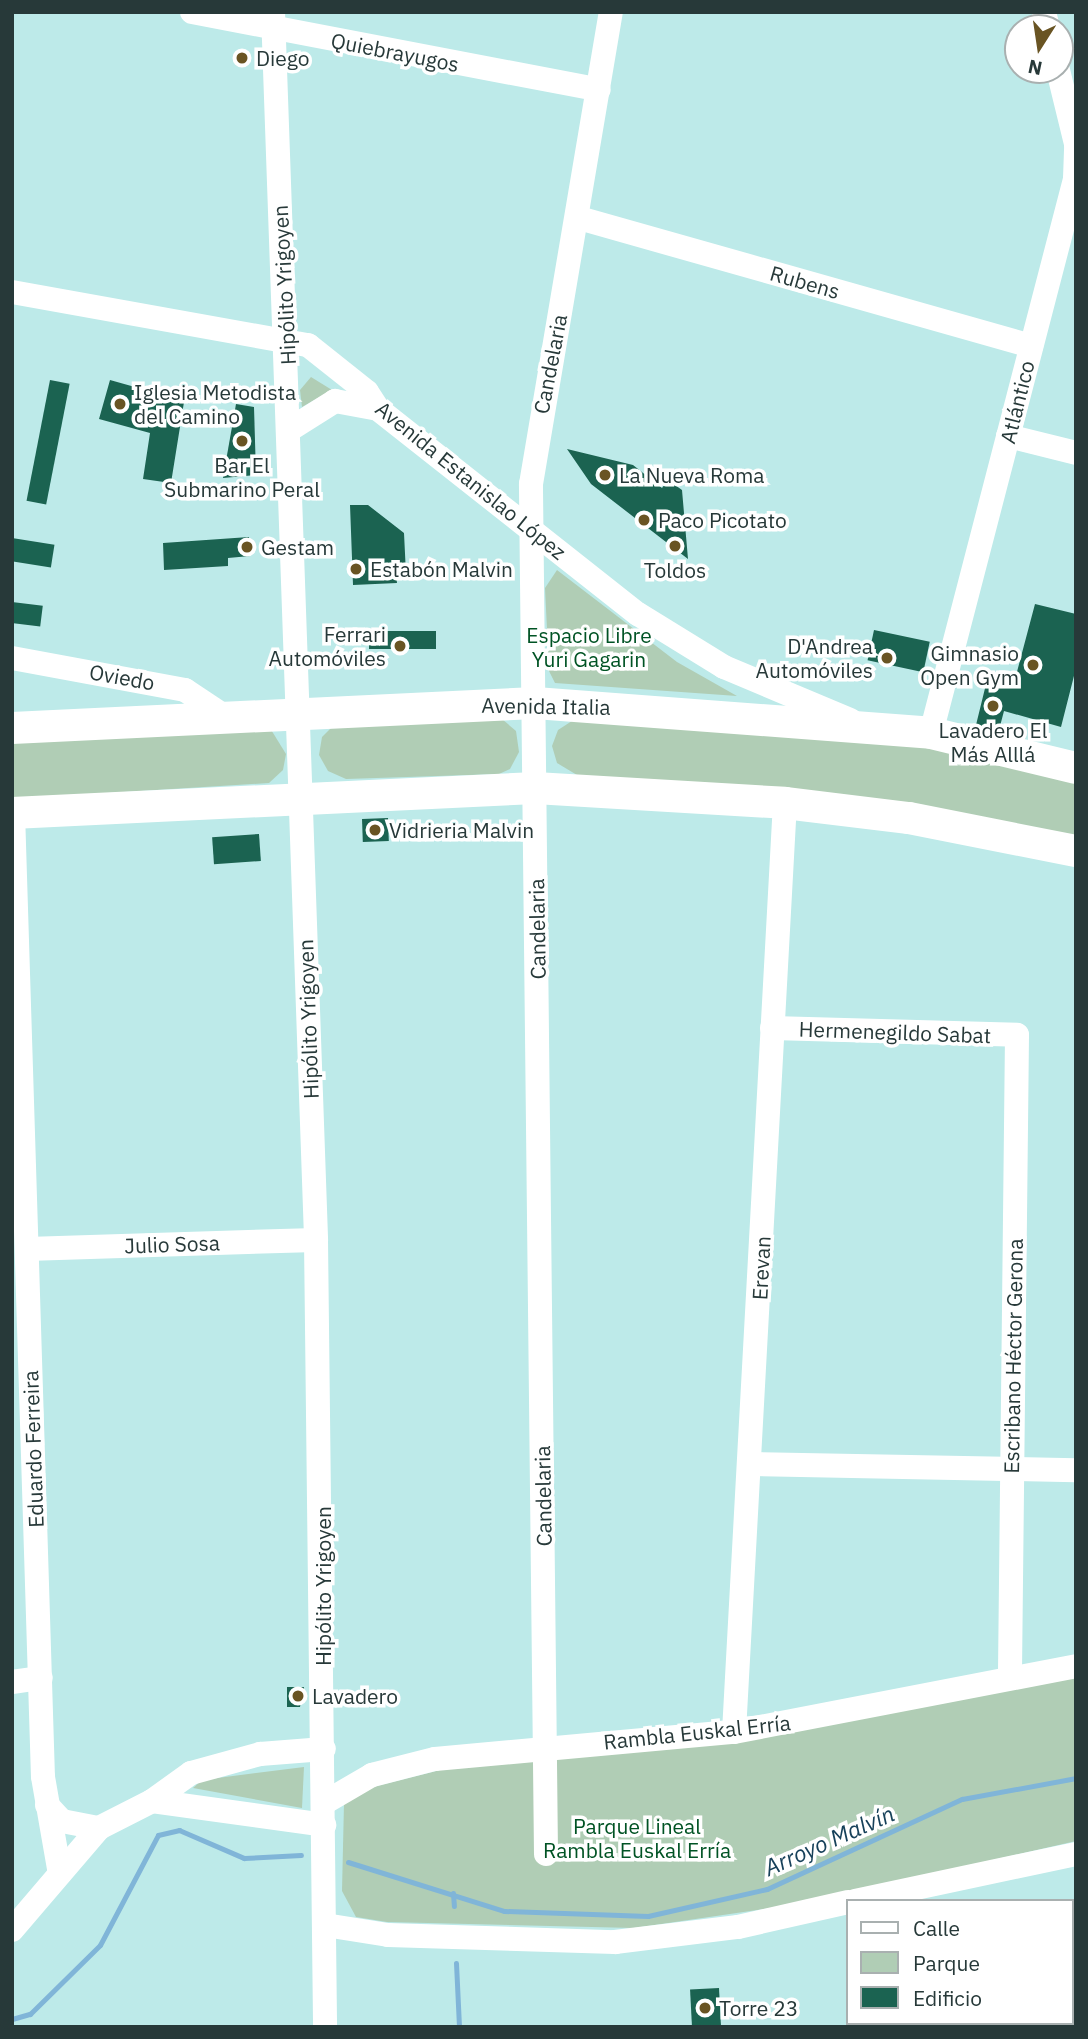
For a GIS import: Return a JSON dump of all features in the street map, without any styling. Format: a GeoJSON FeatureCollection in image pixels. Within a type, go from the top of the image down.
{"type":"FeatureCollection","features":[{"type":"Feature","properties":{"kind":"main road","name":"Avenida Italia"},"geometry":{"type":"LineString","coordinates":[[12,728],[299,711],[536,703],[867,726],[931,733],[1076,768]]}},
{"type":"Feature","properties":{"kind":"main road"},"geometry":{"type":"LineString","coordinates":[[12,813],[300,796],[535,788],[785,803],[909,818],[1076,851]]}},
{"type":"Feature","properties":{"kind":"street","name":"Quiebrayugos"},"geometry":{"type":"LineString","coordinates":[[192,12],[273,20],[599,90]]}},
{"type":"Feature","properties":{"kind":"street","name":"Candelaria"},"geometry":{"type":"LineString","coordinates":[[547,1854],[532,458],[579,218],[611,12]]}},
{"type":"Feature","properties":{"kind":"street","name":"Hipólito Yrigoyen"},"geometry":{"type":"LineString","coordinates":[[273,20],[285,337],[292,429],[300,796],[316,1240],[324,1749],[325,2027]]}},
{"type":"Feature","properties":{"kind":"street","name":"Atlántico"},"geometry":{"type":"LineString","coordinates":[[931,733],[1074,179],[1076,144],[1061,84]]}},
{"type":"Feature","properties":{"kind":"street","name":"Rubens"},"geometry":{"type":"LineString","coordinates":[[579,218],[1031,345]]}},
{"type":"Feature","properties":{"kind":"street","name":"Avenida Estanislao López"},"geometry":{"type":"LineString","coordinates":[[12,292],[285,337],[308,345],[367,391],[378,409],[671,636],[759,684],[867,726]]}},
{"type":"Feature","properties":{"kind":"street"},"geometry":{"type":"LineString","coordinates":[[292,429],[335,401],[378,409]]}},
{"type":"Feature","properties":{"kind":"street"},"geometry":{"type":"LineString","coordinates":[[1008,436],[1076,453]]}},
{"type":"Feature","properties":{"kind":"street","name":"Oviedo"},"geometry":{"type":"LineString","coordinates":[[12,658],[185,690],[224,716]]}},
{"type":"Feature","properties":{"kind":"street","name":"Erevan"},"geometry":{"type":"LineString","coordinates":[[734,1732],[751,1464],[785,803]]}},
{"type":"Feature","properties":{"kind":"street","name":"Eduardo Ferreira"},"geometry":{"type":"LineString","coordinates":[[12,813],[41,1678],[47,1805],[60,1874]]}},
{"type":"Feature","properties":{"kind":"street","name":"Hermenegildo Sabat"},"geometry":{"type":"LineString","coordinates":[[772,1028],[1017,1035]]}},
{"type":"Feature","properties":{"kind":"street","name":"Escribano Héctor Gerona"},"geometry":{"type":"LineString","coordinates":[[1010,1676],[1017,1035]]}},
{"type":"Feature","properties":{"kind":"street"},"geometry":{"type":"LineString","coordinates":[[12,1223],[27,1249],[12,1275]]}},
{"type":"Feature","properties":{"kind":"street","name":"Julio Sosa"},"geometry":{"type":"LineString","coordinates":[[27,1249],[316,1240]]}},
{"type":"Feature","properties":{"kind":"street"},"geometry":{"type":"LineString","coordinates":[[751,1464],[1076,1470]]}},
{"type":"Feature","properties":{"kind":"street","name":"Rambla Euskal Erría"},"geometry":{"type":"LineString","coordinates":[[324,1814],[392,1768],[545,1747],[734,1732],[1010,1676],[1076,1666]]}},
{"type":"Feature","properties":{"kind":"street"},"geometry":{"type":"LineString","coordinates":[[12,1682],[41,1678]]}},
{"type":"Feature","properties":{"kind":"street"},"geometry":{"type":"LineString","coordinates":[[12,1930],[99,1828],[152,1801],[204,1769],[260,1754],[324,1749]]}},
{"type":"Feature","properties":{"kind":"street"},"geometry":{"type":"LineString","coordinates":[[152,1801],[324,1814]]}},
{"type":"Feature","properties":{"kind":"street"},"geometry":{"type":"LineString","coordinates":[[47,1805],[62,1821],[99,1828]]}},
{"type":"Feature","properties":{"kind":"street"},"geometry":{"type":"LineString","coordinates":[[864,1899],[1076,1854]]}},
{"type":"Feature","properties":{"kind":"street"},"geometry":{"type":"LineString","coordinates":[[325,1925],[388,1935],[615,1942],[738,1927],[846,1902]]}},
{"type":"Feature","properties":{"kind":"green space"},"geometry":{"type":"Polygon","coordinates":[[[311,377],[332,390],[302,407],[300,390],[311,377]]]}},
{"type":"Feature","properties":{"kind":"green space","name":"Espacio Libre Yuri Gagarin"},"geometry":{"type":"Polygon","coordinates":[[[557,570],[677,662],[737,696],[555,683],[549,671],[545,588],[557,570]]]}},
{"type":"Feature","properties":{"kind":"green space"},"geometry":{"type":"Polygon","coordinates":[[[502,719],[516,731],[519,752],[510,769],[499,774],[346,779],[328,771],[319,755],[322,737],[334,725],[502,719]]]}},
{"type":"Feature","properties":{"kind":"green space"},"geometry":{"type":"Polygon","coordinates":[[[575,719],[929,746],[1076,782],[1076,837],[779,789],[577,775],[557,763],[552,746],[558,730],[575,719]]]}},
{"type":"Feature","properties":{"kind":"green space"},"geometry":{"type":"Polygon","coordinates":[[[270,728],[286,754],[283,770],[269,783],[12,799],[12,743],[270,728]]]}},
{"type":"Feature","properties":{"kind":"green space","name":"Parque Lineal Rambla Euskal Erría"},"geometry":{"type":"Polygon","coordinates":[[[1076,1674],[1076,1841],[805,1903],[634,1928],[387,1922],[356,1917],[342,1891],[344,1803],[361,1790],[464,1764],[1076,1674]]]}},
{"type":"Feature","properties":{"kind":"green space"},"geometry":{"type":"Polygon","coordinates":[[[304,1767],[302,1808],[193,1788],[202,1780],[304,1767]]]}},
{"type":"Feature","properties":{"kind":"building"},"geometry":{"type":"Polygon","coordinates":[[[50,380],[70,384],[46,505],[27,501],[50,380]]]}},
{"type":"Feature","properties":{"kind":"building"},"geometry":{"type":"Polygon","coordinates":[[[110,380],[142,389],[140,395],[184,402],[171,483],[143,479],[150,433],[99,419],[110,380]]]}},
{"type":"Feature","properties":{"kind":"building","name":"Bar El Submarino Peral"},"geometry":{"type":"Polygon","coordinates":[[[236,404],[254,407],[256,475],[223,478],[236,404]]]}},
{"type":"Feature","properties":{"kind":"building"},"geometry":{"type":"Polygon","coordinates":[[[567,449],[633,465],[662,488],[668,480],[682,490],[688,559],[591,484],[567,449]]]}},
{"type":"Feature","properties":{"kind":"building"},"geometry":{"type":"Polygon","coordinates":[[[350,505],[368,505],[404,533],[406,574],[396,574],[397,583],[353,585],[350,505]]]}},
{"type":"Feature","properties":{"kind":"building"},"geometry":{"type":"Polygon","coordinates":[[[249,537],[250,556],[228,558],[228,566],[164,570],[163,543],[249,537]]]}},
{"type":"Feature","properties":{"kind":"building"},"geometry":{"type":"Polygon","coordinates":[[[12,538],[54,545],[51,567],[12,561],[12,538]]]}},
{"type":"Feature","properties":{"kind":"building"},"geometry":{"type":"Polygon","coordinates":[[[12,602],[43,606],[40,627],[12,623],[12,602]]]}},
{"type":"Feature","properties":{"kind":"building"},"geometry":{"type":"Polygon","coordinates":[[[1035,604],[1076,614],[1076,668],[1061,727],[1004,711],[999,730],[976,725],[988,676],[1014,683],[1035,604]]]}},
{"type":"Feature","properties":{"kind":"building"},"geometry":{"type":"Polygon","coordinates":[[[874,630],[930,642],[923,672],[868,660],[874,630]]]}},
{"type":"Feature","properties":{"kind":"building"},"geometry":{"type":"Polygon","coordinates":[[[369,631],[436,631],[436,649],[369,649],[369,631]]]}},
{"type":"Feature","properties":{"kind":"building","name":"Vidrieria Malvin"},"geometry":{"type":"Polygon","coordinates":[[[388,818],[389,841],[363,842],[362,819],[388,818]]]}},
{"type":"Feature","properties":{"kind":"building"},"geometry":{"type":"Polygon","coordinates":[[[259,834],[261,861],[214,864],[212,837],[259,834]]]}},
{"type":"Feature","properties":{"kind":"building"},"geometry":{"type":"Polygon","coordinates":[[[287,1687],[304,1687],[300,1707],[287,1707],[287,1687]]]}},
{"type":"Feature","properties":{"kind":"building","name":"Torre 23"},"geometry":{"type":"Polygon","coordinates":[[[719,1988],[721,2027],[692,2027],[690,1990],[719,1988]]]}},
{"type":"Feature","properties":{"kind":"waterway","name":"Arroyo Malvín"},"geometry":{"type":"LineString","coordinates":[[348,1862],[504,1911],[648,1916],[767,1889],[962,1799],[1076,1778]]}},
{"type":"Feature","properties":{"kind":"waterway","name":"Arroyo Malvín"},"geometry":{"type":"LineString","coordinates":[[12,2019],[30,2014],[100,1945],[158,1835],[179,1830],[244,1858],[301,1855]]}},
{"type":"Feature","properties":{"kind":"waterway"},"geometry":{"type":"LineString","coordinates":[[453,1893],[454,1906]]}},
{"type":"Feature","properties":{"kind":"waterway"},"geometry":{"type":"LineString","coordinates":[[456,1963],[459,2027]]}},
{"type":"Feature","properties":{"kind":"place","name":"Diego"},"geometry":{"type":"Point","coordinates":[242,58]}},
{"type":"Feature","properties":{"kind":"place","name":"Iglesia Metodista del Camino"},"geometry":{"type":"Point","coordinates":[120,404]}},
{"type":"Feature","properties":{"kind":"place","name":"Bar El Submarino Peral"},"geometry":{"type":"Point","coordinates":[242,441]}},
{"type":"Feature","properties":{"kind":"place","name":"La Nueva Roma"},"geometry":{"type":"Point","coordinates":[605,475]}},
{"type":"Feature","properties":{"kind":"place","name":"Paco Picotato"},"geometry":{"type":"Point","coordinates":[644,520]}},
{"type":"Feature","properties":{"kind":"place","name":"Toldos"},"geometry":{"type":"Point","coordinates":[675,546]}},
{"type":"Feature","properties":{"kind":"place","name":"Gestam"},"geometry":{"type":"Point","coordinates":[247,547]}},
{"type":"Feature","properties":{"kind":"place","name":"Estabón Malvin"},"geometry":{"type":"Point","coordinates":[356,569]}},
{"type":"Feature","properties":{"kind":"place","name":"Ferrari Automóviles"},"geometry":{"type":"Point","coordinates":[400,646]}},
{"type":"Feature","properties":{"kind":"place","name":"D'Andrea Automóviles"},"geometry":{"type":"Point","coordinates":[887,658]}},
{"type":"Feature","properties":{"kind":"place","name":"Gimnasio Open Gym"},"geometry":{"type":"Point","coordinates":[1033,665]}},
{"type":"Feature","properties":{"kind":"place","name":"Lavadero El Más Alllá"},"geometry":{"type":"Point","coordinates":[993,706]}},
{"type":"Feature","properties":{"kind":"place","name":"Vidrieria Malvin"},"geometry":{"type":"Point","coordinates":[375,830]}},
{"type":"Feature","properties":{"kind":"place","name":"Lavadero"},"geometry":{"type":"Point","coordinates":[298,1696]}},
{"type":"Feature","properties":{"kind":"place","name":"Torre 23"},"geometry":{"type":"Point","coordinates":[705,2008]}}]}
